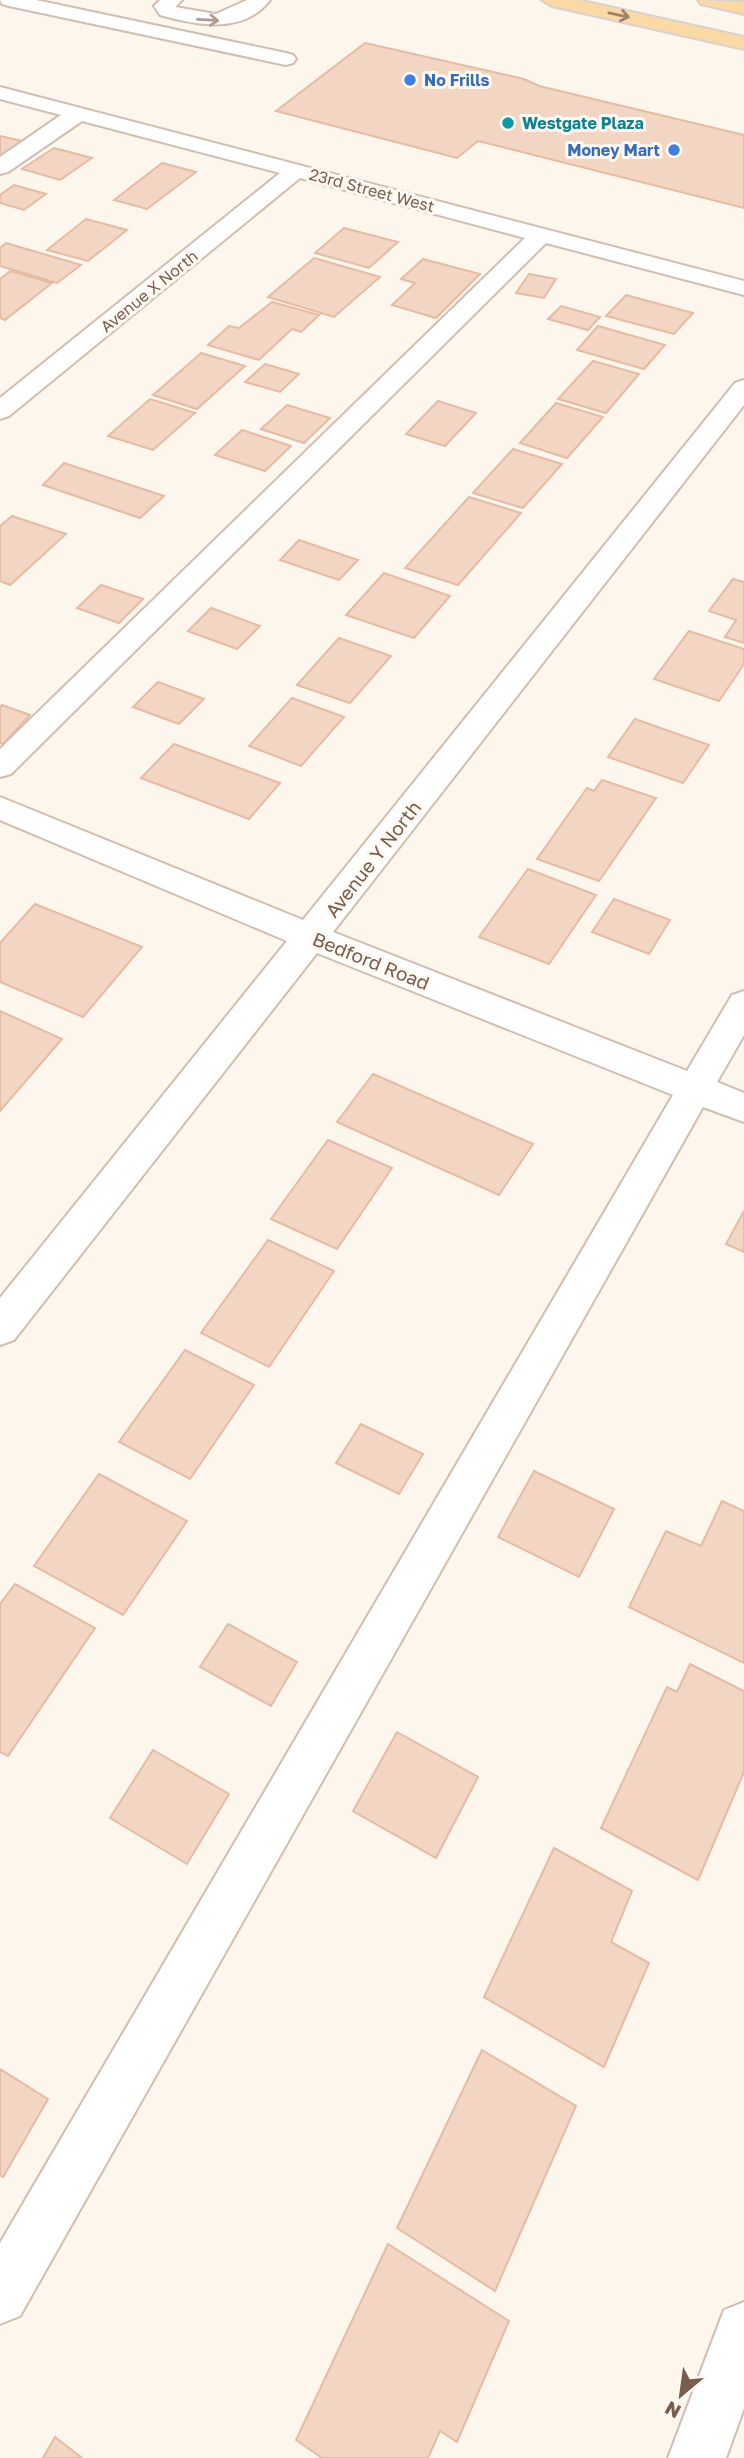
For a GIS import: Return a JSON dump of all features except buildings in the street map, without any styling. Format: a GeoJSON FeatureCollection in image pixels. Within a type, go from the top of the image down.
{"type":"FeatureCollection","features":[{"type":"Feature","properties":{"kind":"main road"},"geometry":{"type":"LineString","coordinates":[[552,0],[744,43]]}},
{"type":"Feature","properties":{"kind":"main road"},"geometry":{"type":"LineString","coordinates":[[708,0],[744,8]]}},
{"type":"Feature","properties":{"kind":"street"},"geometry":{"type":"LineString","coordinates":[[9,0],[286,58]]}},
{"type":"Feature","properties":{"kind":"street"},"geometry":{"type":"LineString","coordinates":[[172,0],[164,6],[167,11],[200,20],[216,21],[233,18],[260,0]]}},
{"type":"Feature","properties":{"kind":"street","name":"23rd Street West"},"geometry":{"type":"LineString","coordinates":[[0,93],[744,288]]}},
{"type":"Feature","properties":{"kind":"street"},"geometry":{"type":"LineString","coordinates":[[0,167],[79,113]]}},
{"type":"Feature","properties":{"kind":"street","name":"Avenue X North"},"geometry":{"type":"LineString","coordinates":[[0,411],[297,170]]}},
{"type":"Feature","properties":{"kind":"street"},"geometry":{"type":"LineString","coordinates":[[0,767],[542,234]]}},
{"type":"Feature","properties":{"kind":"street","name":"Avenue Y North"},"geometry":{"type":"LineString","coordinates":[[0,1328],[744,388]]}},
{"type":"Feature","properties":{"kind":"street","name":"Bedford Road"},"geometry":{"type":"LineString","coordinates":[[0,808],[311,937],[744,1108]]}},
{"type":"Feature","properties":{"kind":"street"},"geometry":{"type":"LineString","coordinates":[[0,2296],[744,1003]]}},
{"type":"Feature","properties":{"kind":"street"},"geometry":{"type":"LineString","coordinates":[[697,2458],[744,2330]]}},
{"type":"Feature","properties":{"kind":"place","name":"No Frills"},"geometry":{"type":"Point","coordinates":[410,80]}},
{"type":"Feature","properties":{"kind":"place","name":"Westgate Plaza"},"geometry":{"type":"Point","coordinates":[508,123]}},
{"type":"Feature","properties":{"kind":"place","name":"Money Mart"},"geometry":{"type":"Point","coordinates":[674,150]}}]}
